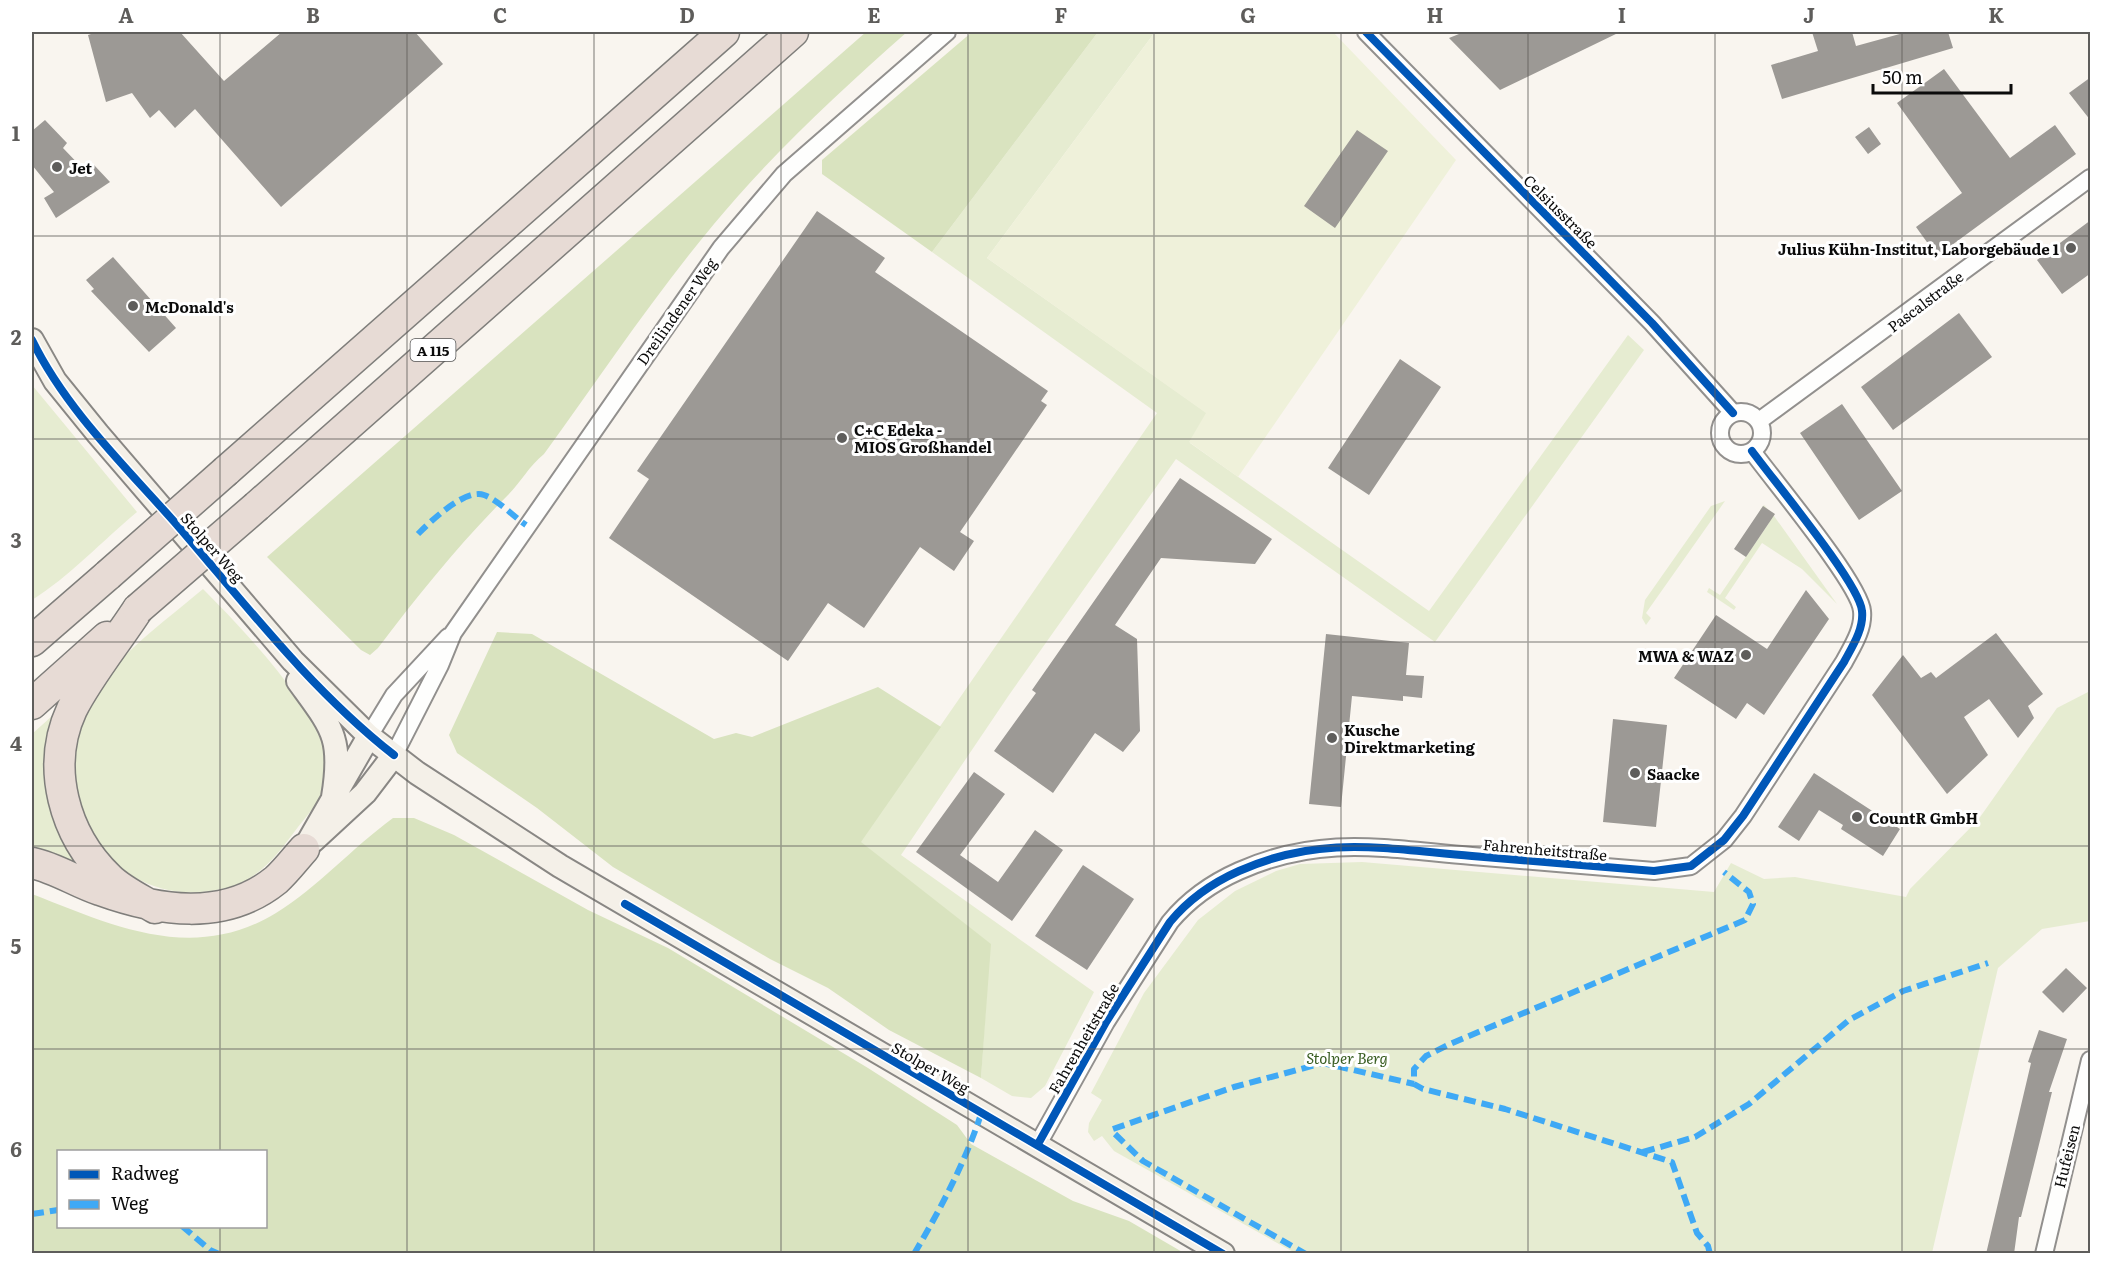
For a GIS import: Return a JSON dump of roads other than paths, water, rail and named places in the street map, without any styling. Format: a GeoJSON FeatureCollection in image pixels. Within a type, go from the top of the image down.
{"type":"FeatureCollection","features":[{"type":"Feature","properties":{"kind":"highway"},"geometry":{"type":"LineString","coordinates":[[32,641],[724,32]]}},
{"type":"Feature","properties":{"kind":"highway","name":"A 115"},"geometry":{"type":"LineString","coordinates":[[32,704],[793,32]]}},
{"type":"Feature","properties":{"kind":"highway"},"geometry":{"type":"LineString","coordinates":[[32,619],[99,582]]}},
{"type":"Feature","properties":{"kind":"highway"},"geometry":{"type":"LineString","coordinates":[[138,609],[73,708],[60,753],[59,780],[68,819],[80,842],[109,879],[155,908]]}},
{"type":"Feature","properties":{"kind":"highway"},"geometry":{"type":"LineString","coordinates":[[32,863],[49,867],[98,890],[155,908],[190,910],[222,905],[251,895],[276,879],[304,849]]}},
{"type":"Feature","properties":{"kind":"street","name":"Dreilindener Weg"},"geometry":{"type":"LineString","coordinates":[[369,736],[400,688],[453,633],[525,525],[721,248],[784,174],[947,32]]}},
{"type":"Feature","properties":{"kind":"street","name":"Celsiusstraße"},"geometry":{"type":"LineString","coordinates":[[1366,32],[1652,323],[1733,413]]}},
{"type":"Feature","properties":{"kind":"street","name":"Pascalstraße"},"geometry":{"type":"LineString","coordinates":[[1759,422],[2091,178]]}},
{"type":"Feature","properties":{"kind":"street","name":"Stolper Weg"},"geometry":{"type":"LineString","coordinates":[[32,340],[56,381],[98,434],[293,661],[369,736],[417,773],[551,861],[1223,1254]]}},
{"type":"Feature","properties":{"kind":"street"},"geometry":{"type":"LineString","coordinates":[[1733,413],[1748,413],[1759,422],[1761,441],[1752,452],[1731,453],[1721,443],[1719,428],[1722,422],[1733,413]]}},
{"type":"Feature","properties":{"kind":"street","name":"Fahrenheitstraße"},"geometry":{"type":"LineString","coordinates":[[1038,1144],[1106,1022],[1170,922],[1182,907],[1207,888],[1260,862],[1287,852],[1348,846],[1654,871],[1691,866],[1724,840],[1743,816],[1844,662],[1855,642],[1862,617],[1861,602],[1856,592],[1752,452]]}},
{"type":"Feature","properties":{"kind":"street","name":"Dreilindener Weg"},"geometry":{"type":"LineString","coordinates":[[394,755],[440,665],[453,633]]}},
{"type":"Feature","properties":{"kind":"street"},"geometry":{"type":"LineString","coordinates":[[293,661],[298,681],[331,726],[337,745],[333,796]]}},
{"type":"Feature","properties":{"kind":"street"},"geometry":{"type":"LineString","coordinates":[[304,849],[369,736]]}},
{"type":"Feature","properties":{"kind":"street"},"geometry":{"type":"LineString","coordinates":[[304,849],[365,793],[394,755]]}},
{"type":"Feature","properties":{"kind":"street","name":"Hufeisen"},"geometry":{"type":"LineString","coordinates":[[2044,1254],[2091,1060]]}},
{"type":"Feature","properties":{"kind":"place","name":"Jet"},"geometry":{"type":"Point","coordinates":[57,167]}},
{"type":"Feature","properties":{"kind":"place","name":"Julius Kühn-Institut, Laborgebäude 1"},"geometry":{"type":"Point","coordinates":[2071,248]}},
{"type":"Feature","properties":{"kind":"place","name":"McDonald's"},"geometry":{"type":"Point","coordinates":[133,306]}},
{"type":"Feature","properties":{"kind":"place","name":"C+C Edeka - MIOS Großhandel"},"geometry":{"type":"Point","coordinates":[842,438]}},
{"type":"Feature","properties":{"kind":"place","name":"MWA & WAZ"},"geometry":{"type":"Point","coordinates":[1746,655]}},
{"type":"Feature","properties":{"kind":"place","name":"Kusche Direktmarketing"},"geometry":{"type":"Point","coordinates":[1332,738]}},
{"type":"Feature","properties":{"kind":"place","name":"Saacke"},"geometry":{"type":"Point","coordinates":[1635,773]}},
{"type":"Feature","properties":{"kind":"place","name":"CountR GmbH"},"geometry":{"type":"Point","coordinates":[1857,817]}},
{"type":"Feature","properties":{"kind":"park label","name":"Stolper Berg"},"geometry":{"type":"Point","coordinates":[1347,1057]}}]}
